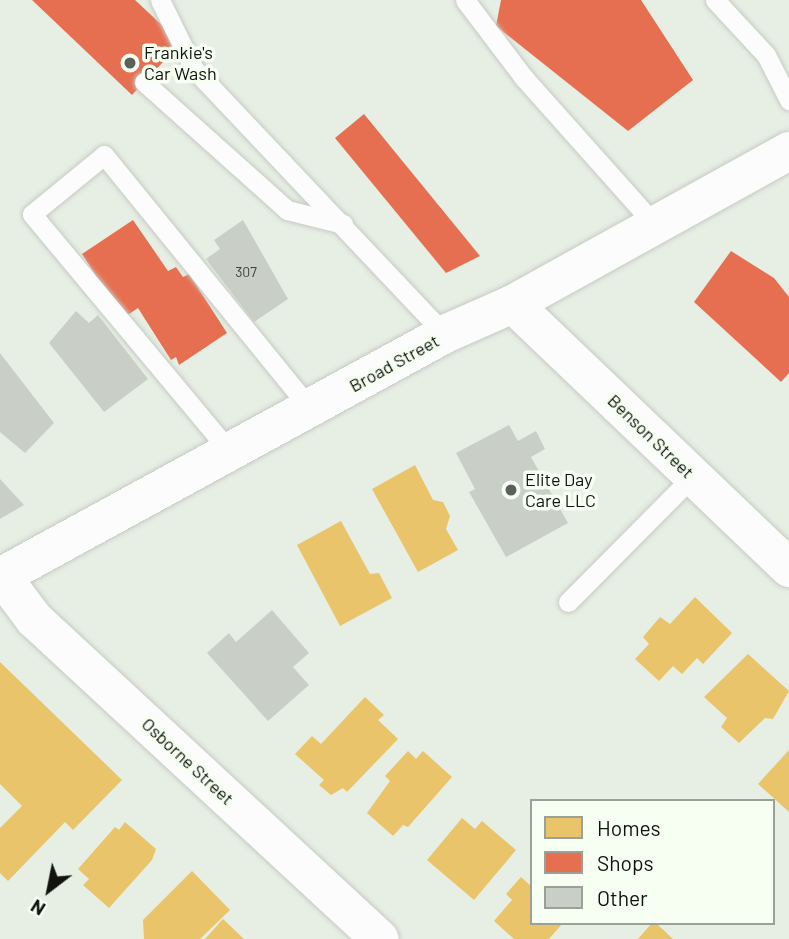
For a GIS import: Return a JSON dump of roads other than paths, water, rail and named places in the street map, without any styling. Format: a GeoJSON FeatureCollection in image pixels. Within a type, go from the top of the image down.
{"type":"FeatureCollection","features":[{"type":"Feature","properties":{"kind":"street","name":"Broad Street"},"geometry":{"type":"LineString","coordinates":[[1,577],[445,334],[513,304],[653,223],[789,150]]}},
{"type":"Feature","properties":{"kind":"street","name":"Benson Street"},"geometry":{"type":"LineString","coordinates":[[513,304],[789,568]]}},
{"type":"Feature","properties":{"kind":"street","name":"Osborne Street"},"geometry":{"type":"LineString","coordinates":[[1,577],[34,619],[380,939]]}},
{"type":"Feature","properties":{"kind":"lane"},"geometry":{"type":"LineString","coordinates":[[160,0],[194,69],[445,334]]}},
{"type":"Feature","properties":{"kind":"lane"},"geometry":{"type":"LineString","coordinates":[[465,0],[524,78],[653,223]]}},
{"type":"Feature","properties":{"kind":"lane"},"geometry":{"type":"LineString","coordinates":[[715,0],[766,55],[789,100]]}},
{"type":"Feature","properties":{"kind":"lane"},"geometry":{"type":"LineString","coordinates":[[144,82],[287,210],[343,224]]}},
{"type":"Feature","properties":{"kind":"lane"},"geometry":{"type":"LineString","coordinates":[[231,453],[32,214],[104,155],[310,410]]}},
{"type":"Feature","properties":{"kind":"lane"},"geometry":{"type":"LineString","coordinates":[[568,602],[693,476]]}},
{"type":"Feature","properties":{"kind":"place","name":"Frankie's Car Wash"},"geometry":{"type":"Point","coordinates":[130,63]}},
{"type":"Feature","properties":{"kind":"place","name":"Elite Day Care LLC"},"geometry":{"type":"Point","coordinates":[511,490]}}]}
